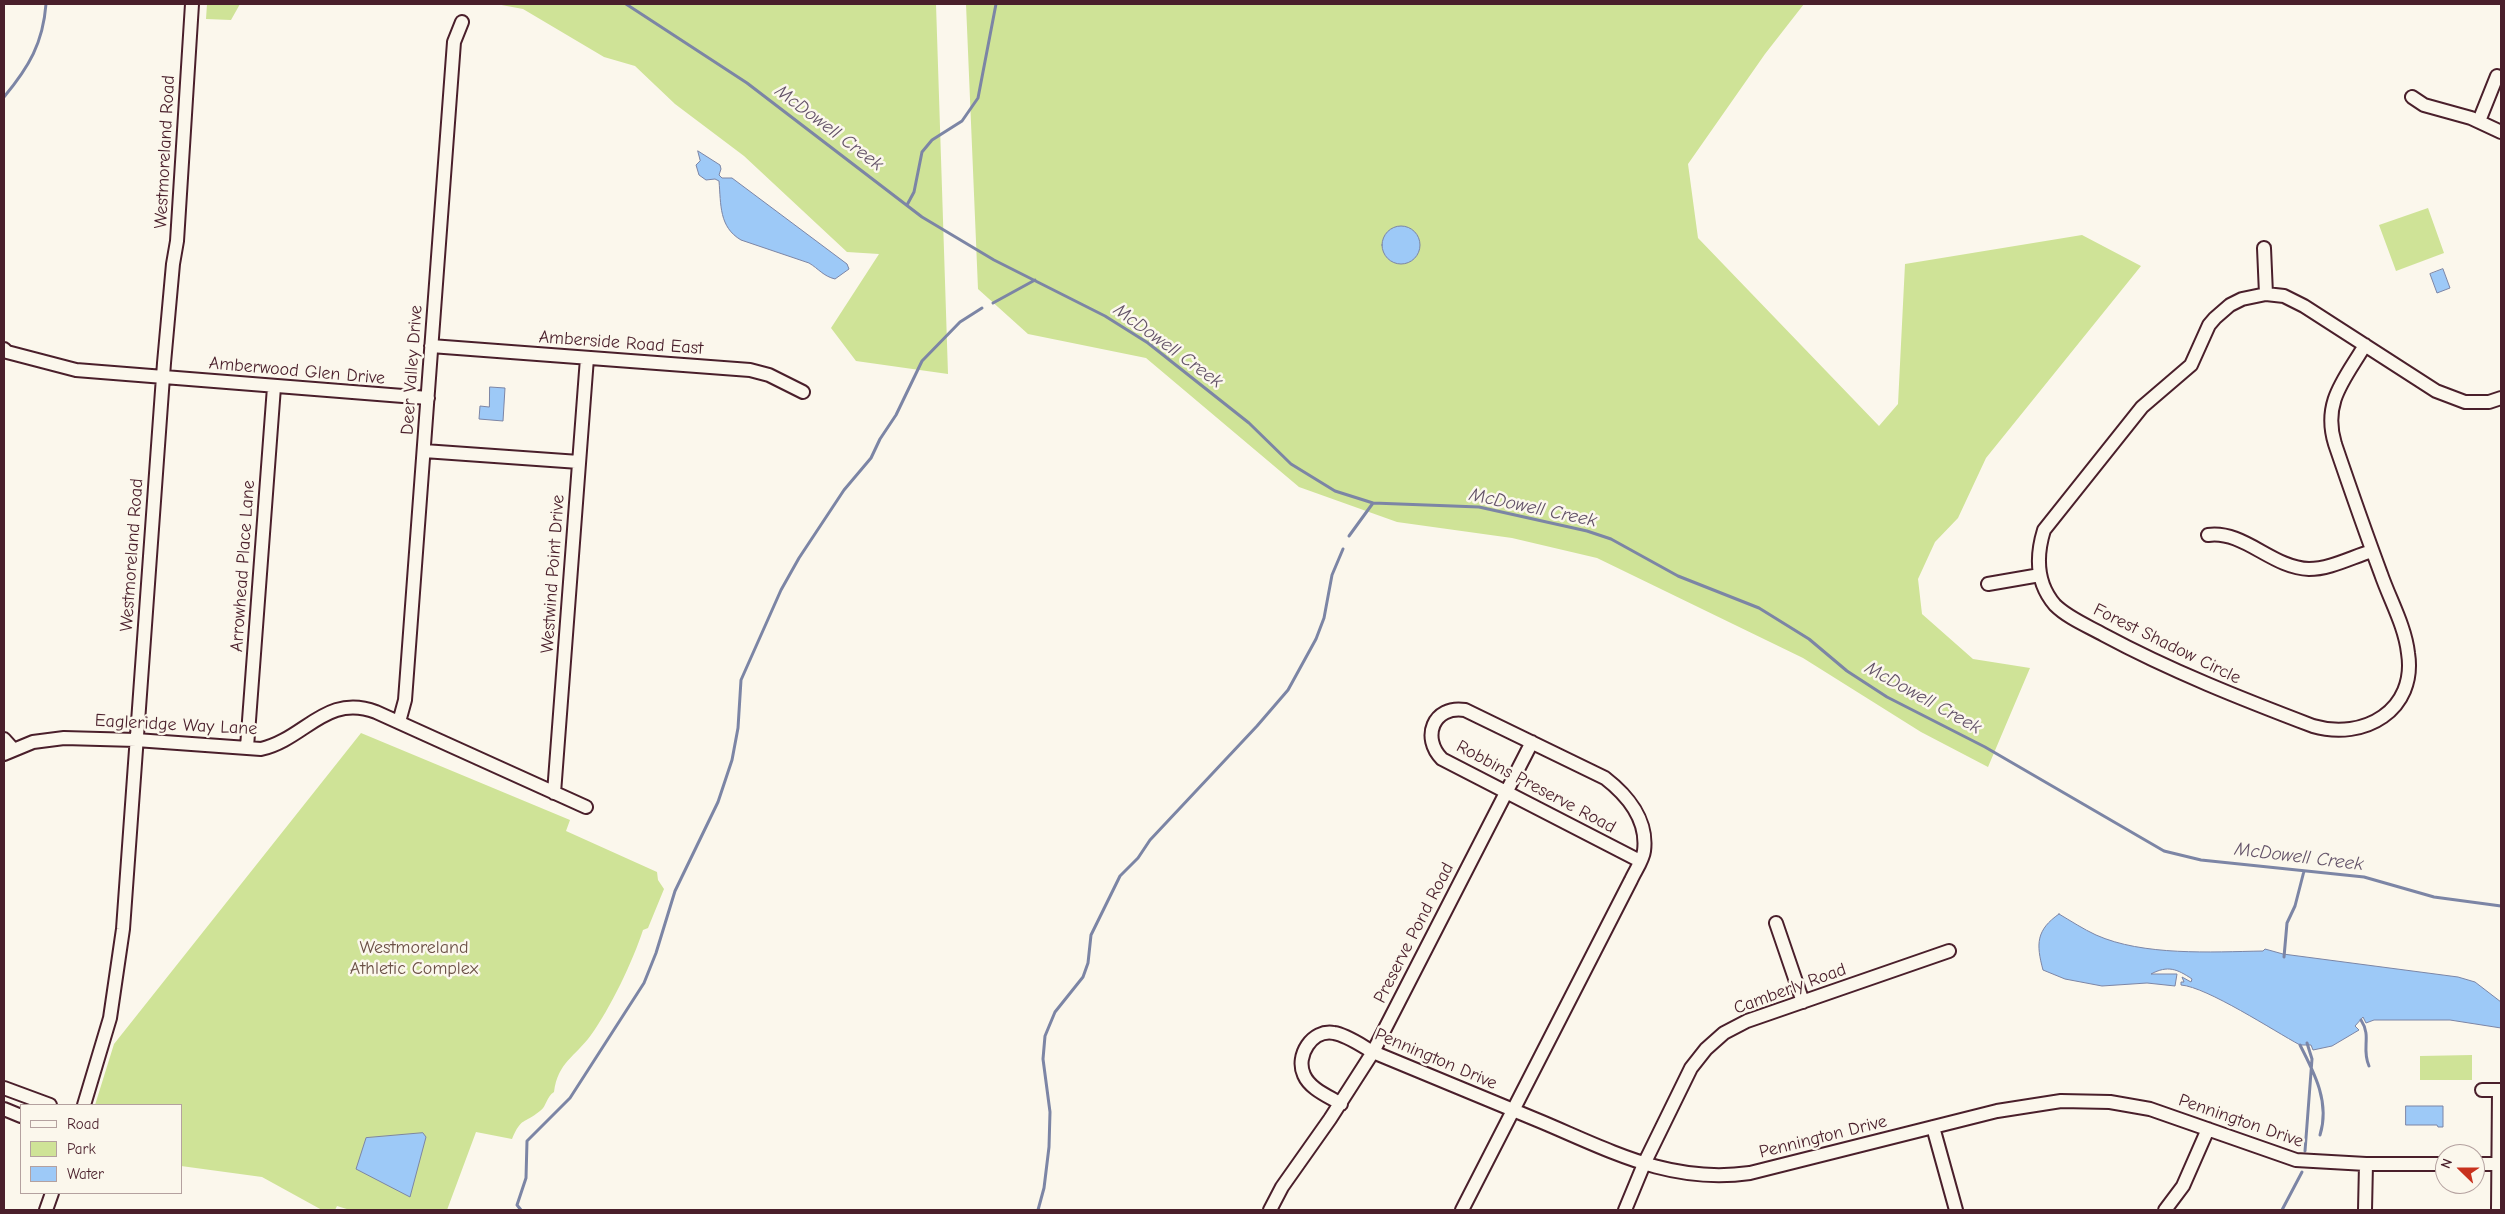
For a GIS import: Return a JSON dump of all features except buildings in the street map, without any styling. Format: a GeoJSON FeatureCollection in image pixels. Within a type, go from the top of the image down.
{"type":"FeatureCollection","features":[{"type":"Feature","properties":{"kind":"street","name":"Westmoreland Road"},"geometry":{"type":"LineString","coordinates":[[84,1104],[105,1037],[117,977],[163,377],[173,264],[177,241],[192,4]]}},
{"type":"Feature","properties":{"kind":"street","name":"Deer Valley Drive"},"geometry":{"type":"LineString","coordinates":[[399,722],[404,700],[454,42],[462,22]]}},
{"type":"Feature","properties":{"kind":"street"},"geometry":{"type":"LineString","coordinates":[[2479,121],[2497,76]]}},
{"type":"Feature","properties":{"kind":"street"},"geometry":{"type":"LineString","coordinates":[[2412,97],[2424,104],[2479,121],[2501,132]]}},
{"type":"Feature","properties":{"kind":"street"},"geometry":{"type":"LineString","coordinates":[[2264,248],[2266,294]]}},
{"type":"Feature","properties":{"kind":"street","name":"Forest Shadow Circle"},"geometry":{"type":"LineString","coordinates":[[2365,345],[2334,397],[2330,419],[2335,444],[2406,642],[2409,665],[2408,678],[2400,698],[2384,716],[2375,723],[2347,730],[2324,729],[2313,726],[2233,696],[2126,647],[2064,613],[2048,595],[2038,566],[2040,542],[2044,530],[2060,507],[2142,407],[2191,365],[2209,325],[2230,305],[2242,299],[2266,294],[2293,300],[2365,345],[2436,391],[2455,400],[2478,403],[2501,398]]}},
{"type":"Feature","properties":{"kind":"street","name":"Amberside Road East"},"geometry":{"type":"LineString","coordinates":[[431,346],[750,370],[769,375],[803,392]]}},
{"type":"Feature","properties":{"kind":"street","name":"Amberwood Glen Drive"},"geometry":{"type":"LineString","coordinates":[[4,348],[8,352],[76,370],[428,398]]}},
{"type":"Feature","properties":{"kind":"street","name":"Westwind Point Drive"},"geometry":{"type":"LineString","coordinates":[[554,793],[587,358]]}},
{"type":"Feature","properties":{"kind":"street","name":"Arrowhead Place Lane"},"geometry":{"type":"LineString","coordinates":[[246,747],[274,387]]}},
{"type":"Feature","properties":{"kind":"street"},"geometry":{"type":"LineString","coordinates":[[424,451],[579,462]]}},
{"type":"Feature","properties":{"kind":"street"},"geometry":{"type":"LineString","coordinates":[[2208,535],[2230,536],[2284,564],[2309,569],[2328,566],[2372,550]]}},
{"type":"Feature","properties":{"kind":"street"},"geometry":{"type":"LineString","coordinates":[[1988,584],[2040,575]]}},
{"type":"Feature","properties":{"kind":"street","name":"Eagleridge Way Lane"},"geometry":{"type":"LineString","coordinates":[[9,752],[33,742],[54,738],[136,740],[246,747],[270,746],[329,712],[345,706],[366,708],[586,807]]}},
{"type":"Feature","properties":{"kind":"street","name":"Robbins Preserve Road"},"geometry":{"type":"LineString","coordinates":[[1462,1210],[1640,861],[1644,851],[1644,830],[1634,807],[1621,791],[1605,778],[1464,710],[1457,708],[1448,711],[1434,724],[1431,742],[1442,759],[1640,861]]}},
{"type":"Feature","properties":{"kind":"street"},"geometry":{"type":"LineString","coordinates":[[4,739],[9,752]]}},
{"type":"Feature","properties":{"kind":"street","name":"Preserve Pond Road"},"geometry":{"type":"LineString","coordinates":[[1270,1210],[1282,1187],[1340,1104],[1373,1052],[1532,742]]}},
{"type":"Feature","properties":{"kind":"street"},"geometry":{"type":"LineString","coordinates":[[1776,923],[1803,1002]]}},
{"type":"Feature","properties":{"kind":"street","name":"Camberly Road"},"geometry":{"type":"LineString","coordinates":[[1625,1210],[1644,1164],[1686,1077],[1706,1049],[1724,1033],[1736,1026],[1949,951]]}},
{"type":"Feature","properties":{"kind":"street","name":"Pennington Drive"},"geometry":{"type":"LineString","coordinates":[[1340,1104],[1312,1086],[1304,1074],[1302,1059],[1307,1044],[1320,1034],[1334,1032],[1373,1052],[1644,1164],[1687,1175],[1734,1176],[1807,1160],[2030,1104],[2086,1101],[2150,1109],[2296,1160],[2366,1164],[2435,1164]]}},
{"type":"Feature","properties":{"kind":"street"},"geometry":{"type":"LineString","coordinates":[[4,1088],[47,1104]]}},
{"type":"Feature","properties":{"kind":"street"},"geometry":{"type":"LineString","coordinates":[[2482,1090],[2500,1090],[2498,1210]]}},
{"type":"Feature","properties":{"kind":"street"},"geometry":{"type":"LineString","coordinates":[[4,1109],[20,1116]]}},
{"type":"Feature","properties":{"kind":"street"},"geometry":{"type":"LineString","coordinates":[[1933,1127],[1956,1210]]}},
{"type":"Feature","properties":{"kind":"street"},"geometry":{"type":"LineString","coordinates":[[2165,1210],[2183,1186],[2208,1129]]}},
{"type":"Feature","properties":{"kind":"street"},"geometry":{"type":"LineString","coordinates":[[2366,1164],[2366,1210]]}},
{"type":"Feature","properties":{"kind":"street"},"geometry":{"type":"LineString","coordinates":[[2485,1164],[2498,1164]]}},
{"type":"Feature","properties":{"kind":"street"},"geometry":{"type":"LineString","coordinates":[[46,1210],[52,1194]]}},
{"type":"Feature","properties":{"kind":"green space"},"geometry":{"type":"Polygon","coordinates":[[[207,4],[240,4],[231,20],[206,19],[207,4]]]}},
{"type":"Feature","properties":{"kind":"green space"},"geometry":{"type":"Polygon","coordinates":[[[496,4],[936,4],[948,374],[856,361],[831,328],[879,254],[847,252],[744,156],[675,104],[635,66],[604,57],[523,9],[496,4]]]}},
{"type":"Feature","properties":{"kind":"green space"},"geometry":{"type":"Polygon","coordinates":[[[966,4],[1804,4],[1765,54],[1688,164],[1698,238],[1879,426],[1898,404],[1905,264],[2082,235],[2141,266],[1986,458],[1958,518],[1935,542],[1918,579],[1922,614],[1973,659],[2030,668],[1988,767],[1921,732],[1803,658],[1597,558],[1512,538],[1397,522],[1299,487],[1146,358],[1028,334],[978,289],[966,4]]]}},
{"type":"Feature","properties":{"kind":"green space"},"geometry":{"type":"Polygon","coordinates":[[[2428,208],[2444,253],[2396,271],[2379,225],[2428,208]]]}},
{"type":"Feature","properties":{"kind":"green space","name":"Westmoreland Athletic Complex"},"geometry":{"type":"Polygon","coordinates":[[[361,733],[570,820],[566,831],[657,872],[658,880],[664,889],[648,928],[643,930],[613,999],[591,1035],[563,1067],[556,1082],[554,1092],[549,1096],[542,1109],[521,1124],[512,1139],[476,1132],[447,1210],[350,1210],[337,1206],[335,1210],[322,1210],[262,1177],[182,1166],[182,1104],[95,1104],[114,1044],[361,733]]]}},
{"type":"Feature","properties":{"kind":"green space"},"geometry":{"type":"Polygon","coordinates":[[[2472,1055],[2472,1080],[2420,1080],[2420,1056],[2472,1055]]]}},
{"type":"Feature","properties":{"kind":"water"},"geometry":{"type":"Polygon","coordinates":[[[698,151],[720,165],[719,175],[722,178],[732,178],[847,264],[849,269],[835,279],[831,278],[809,263],[741,240],[734,235],[722,215],[719,181],[715,179],[706,180],[699,175],[696,165],[700,161],[698,151]]]}},
{"type":"Feature","properties":{"kind":"water"},"geometry":{"type":"Polygon","coordinates":[[[1401,226],[1414,232],[1420,245],[1414,258],[1401,264],[1388,258],[1382,245],[1388,232],[1401,226]]]}},
{"type":"Feature","properties":{"kind":"water"},"geometry":{"type":"Polygon","coordinates":[[[2443,269],[2450,288],[2437,293],[2430,274],[2443,269]]]}},
{"type":"Feature","properties":{"kind":"water"},"geometry":{"type":"Polygon","coordinates":[[[490,387],[505,388],[503,421],[479,419],[480,406],[489,407],[490,387]]]}},
{"type":"Feature","properties":{"kind":"water"},"geometry":{"type":"Polygon","coordinates":[[[2059,914],[2096,935],[2115,942],[2156,950],[2200,952],[2263,951],[2265,949],[2283,954],[2458,977],[2475,982],[2501,1002],[2501,1028],[2450,1020],[2374,1020],[2366,1023],[2363,1017],[2355,1026],[2359,1030],[2332,1046],[2313,1050],[2311,1045],[2300,1045],[2207,993],[2181,985],[2181,982],[2184,982],[2182,977],[2191,982],[2192,979],[2172,969],[2157,971],[2151,974],[2177,974],[2175,986],[2147,983],[2102,986],[2065,979],[2043,970],[2039,953],[2040,938],[2046,926],[2059,914]]]}},
{"type":"Feature","properties":{"kind":"water"},"geometry":{"type":"Polygon","coordinates":[[[2406,1106],[2443,1106],[2443,1127],[2438,1127],[2437,1125],[2406,1125],[2406,1106]]]}},
{"type":"Feature","properties":{"kind":"water"},"geometry":{"type":"Polygon","coordinates":[[[423,1133],[426,1137],[410,1197],[356,1169],[366,1138],[423,1133]]]}},
{"type":"Feature","properties":{"kind":"waterway"},"geometry":{"type":"LineString","coordinates":[[4,97],[21,75],[38,43],[42,31],[46,4]]}},
{"type":"Feature","properties":{"kind":"waterway","name":"McDowell Creek"},"geometry":{"type":"LineString","coordinates":[[626,4],[747,83],[922,217],[994,260],[1105,316],[1148,343],[1249,423],[1291,464],[1335,491],[1373,503],[1479,507],[1587,531],[1611,539],[1678,576],[1759,608],[1809,639],[1847,671],[1887,697],[1985,747],[2164,851],[2201,860],[2364,877],[2434,897],[2501,906]]}},
{"type":"Feature","properties":{"kind":"waterway"},"geometry":{"type":"LineString","coordinates":[[907,205],[914,192],[922,152],[932,140],[962,121],[978,98],[996,4]]}},
{"type":"Feature","properties":{"kind":"waterway"},"geometry":{"type":"LineString","coordinates":[[993,303],[1035,280]]}},
{"type":"Feature","properties":{"kind":"waterway"},"geometry":{"type":"LineString","coordinates":[[521,1210],[517,1205],[526,1178],[527,1141],[570,1098],[644,983],[656,953],[675,891],[718,802],[732,760],[738,728],[741,680],[781,590],[799,558],[844,490],[871,458],[880,439],[896,415],[922,361],[960,322],[982,308]]}},
{"type":"Feature","properties":{"kind":"waterway"},"geometry":{"type":"LineString","coordinates":[[1349,536],[1373,503]]}},
{"type":"Feature","properties":{"kind":"waterway"},"geometry":{"type":"LineString","coordinates":[[1038,1210],[1044,1188],[1049,1147],[1050,1112],[1043,1059],[1045,1036],[1055,1012],[1083,977],[1088,963],[1091,935],[1120,876],[1138,858],[1150,840],[1257,726],[1288,690],[1316,639],[1324,618],[1332,575],[1343,549]]}},
{"type":"Feature","properties":{"kind":"waterway"},"geometry":{"type":"LineString","coordinates":[[2284,957],[2287,923],[2295,906],[2304,871]]}},
{"type":"Feature","properties":{"kind":"waterway"},"geometry":{"type":"LineString","coordinates":[[2361,1020],[2366,1032],[2366,1054],[2369,1066]]}},
{"type":"Feature","properties":{"kind":"waterway"},"geometry":{"type":"LineString","coordinates":[[2305,1151],[2312,1059],[2307,1043]]}},
{"type":"Feature","properties":{"kind":"waterway"},"geometry":{"type":"LineString","coordinates":[[2300,1045],[2316,1078],[2322,1100],[2323,1123],[2320,1135]]}},
{"type":"Feature","properties":{"kind":"waterway"},"geometry":{"type":"LineString","coordinates":[[2282,1210],[2302,1172]]}}]}
